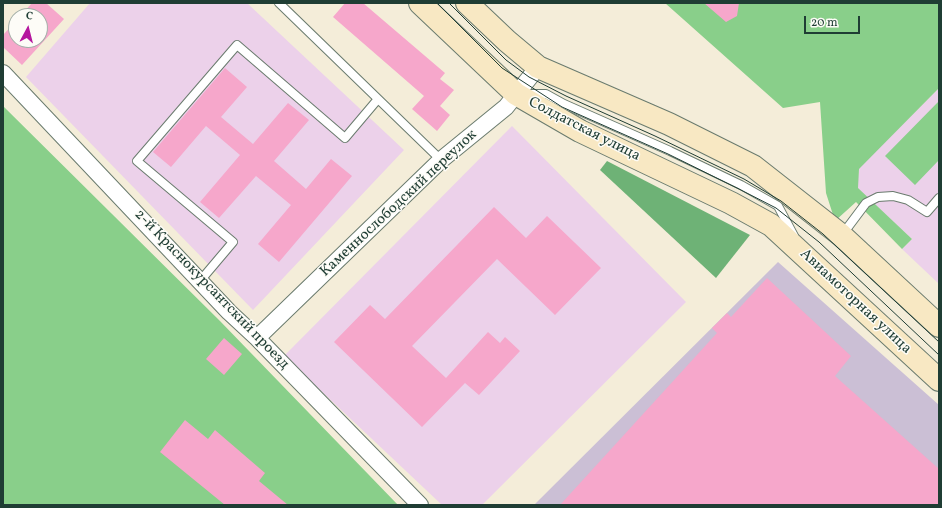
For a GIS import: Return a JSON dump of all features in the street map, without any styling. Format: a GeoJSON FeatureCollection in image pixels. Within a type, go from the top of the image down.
{"type":"FeatureCollection","features":[{"type":"Feature","properties":{"kind":"main road","name":"Солдатская улица"},"geometry":{"type":"LineString","coordinates":[[420,3],[516,94],[580,132],[731,203],[771,225]]}},
{"type":"Feature","properties":{"kind":"main road"},"geometry":{"type":"LineString","coordinates":[[467,3],[507,41],[538,67],[669,124],[753,166],[841,235],[939,326]]}},
{"type":"Feature","properties":{"kind":"main road","name":"Авиамоторная улица"},"geometry":{"type":"LineString","coordinates":[[771,225],[939,380]]}},
{"type":"Feature","properties":{"kind":"street","name":"Каменнослободский переулок"},"geometry":{"type":"LineString","coordinates":[[257,338],[441,160],[506,107],[538,67]]}},
{"type":"Feature","properties":{"kind":"street","name":"2-й Краснокурсантский проезд"},"geometry":{"type":"LineString","coordinates":[[3,72],[229,312],[257,338],[420,505]]}},
{"type":"Feature","properties":{"kind":"lane"},"geometry":{"type":"LineString","coordinates":[[279,3],[441,160]]}},
{"type":"Feature","properties":{"kind":"lane"},"geometry":{"type":"LineString","coordinates":[[200,281],[233,242],[137,161],[237,45],[345,138],[378,99]]}},
{"type":"Feature","properties":{"kind":"lane"},"geometry":{"type":"LineString","coordinates":[[516,94],[546,94],[564,104],[670,151],[741,185],[778,206],[807,258]]}},
{"type":"Feature","properties":{"kind":"lane"},"geometry":{"type":"LineString","coordinates":[[841,235],[866,203],[878,196],[893,196],[908,200],[927,212],[939,198]]}},
{"type":"Feature","properties":{"kind":"shaded area"},"geometry":{"type":"Polygon","coordinates":[[[90,3],[247,3],[404,150],[253,310],[26,77],[90,3]]]}},
{"type":"Feature","properties":{"kind":"shaded area"},"geometry":{"type":"Polygon","coordinates":[[[939,88],[939,284],[902,249],[912,239],[857,188],[859,168],[939,88]]]}},
{"type":"Feature","properties":{"kind":"shaded area"},"geometry":{"type":"Polygon","coordinates":[[[512,126],[686,302],[482,505],[442,505],[284,356],[512,126]]]}},
{"type":"Feature","properties":{"kind":"shaded area"},"geometry":{"type":"Polygon","coordinates":[[[778,262],[939,405],[939,505],[534,505],[778,262]]]}},
{"type":"Feature","properties":{"kind":"green space"},"geometry":{"type":"Polygon","coordinates":[[[665,3],[939,3],[939,88],[859,169],[858,188],[912,239],[902,249],[856,202],[835,221],[826,193],[820,102],[783,108],[665,3]]]}},
{"type":"Feature","properties":{"kind":"green space"},"geometry":{"type":"Polygon","coordinates":[[[939,101],[939,160],[915,185],[885,156],[939,101]]]}},
{"type":"Feature","properties":{"kind":"green space"},"geometry":{"type":"Polygon","coordinates":[[[3,106],[220,321],[398,505],[3,505],[3,106]]]}},
{"type":"Feature","properties":{"kind":"green space"},"geometry":{"type":"Polygon","coordinates":[[[607,161],[750,235],[716,278],[600,170],[607,161]]]}},
{"type":"Feature","properties":{"kind":"building"},"geometry":{"type":"Polygon","coordinates":[[[32,3],[46,3],[64,19],[48,37],[48,8],[27,8],[32,3]]]}},
{"type":"Feature","properties":{"kind":"building"},"geometry":{"type":"Polygon","coordinates":[[[345,3],[363,3],[445,73],[440,79],[454,90],[440,106],[450,115],[437,131],[412,109],[424,96],[333,17],[345,3]]]}},
{"type":"Feature","properties":{"kind":"building"},"geometry":{"type":"Polygon","coordinates":[[[704,3],[739,3],[737,16],[726,22],[704,3]]]}},
{"type":"Feature","properties":{"kind":"building"},"geometry":{"type":"Polygon","coordinates":[[[8,30],[8,48],[38,48],[22,65],[3,47],[3,35],[8,30]]]}},
{"type":"Feature","properties":{"kind":"building"},"geometry":{"type":"Polygon","coordinates":[[[225,68],[247,87],[221,117],[253,144],[288,103],[309,120],[274,161],[306,189],[331,159],[352,176],[279,262],[258,244],[291,205],[256,176],[219,218],[200,202],[240,155],[206,126],[171,167],[153,152],[225,68]]]}},
{"type":"Feature","properties":{"kind":"building"},"geometry":{"type":"Polygon","coordinates":[[[494,207],[526,238],[547,216],[601,268],[555,315],[497,259],[412,346],[446,378],[488,332],[500,343],[505,337],[520,351],[479,395],[465,383],[422,427],[334,342],[370,305],[385,319],[494,207]]]}},
{"type":"Feature","properties":{"kind":"building"},"geometry":{"type":"Polygon","coordinates":[[[767,278],[851,356],[835,376],[939,469],[939,505],[560,505],[717,333],[712,328],[727,313],[731,317],[767,278]]]}},
{"type":"Feature","properties":{"kind":"building"},"geometry":{"type":"Polygon","coordinates":[[[224,338],[242,354],[224,375],[206,359],[224,338]]]}},
{"type":"Feature","properties":{"kind":"building"},"geometry":{"type":"Polygon","coordinates":[[[185,420],[208,439],[215,430],[265,473],[259,481],[288,505],[225,505],[160,452],[185,420]]]}},
{"type":"Feature","properties":{"kind":"tram line"},"geometry":{"type":"LineString","coordinates":[[437,3],[502,68],[562,107],[668,154],[776,208],[819,242],[939,355]]}},
{"type":"Feature","properties":{"kind":"tram line"},"geometry":{"type":"LineString","coordinates":[[449,3],[506,60],[529,77],[566,96],[655,136],[744,179],[781,201],[823,234],[939,342]]}}]}
